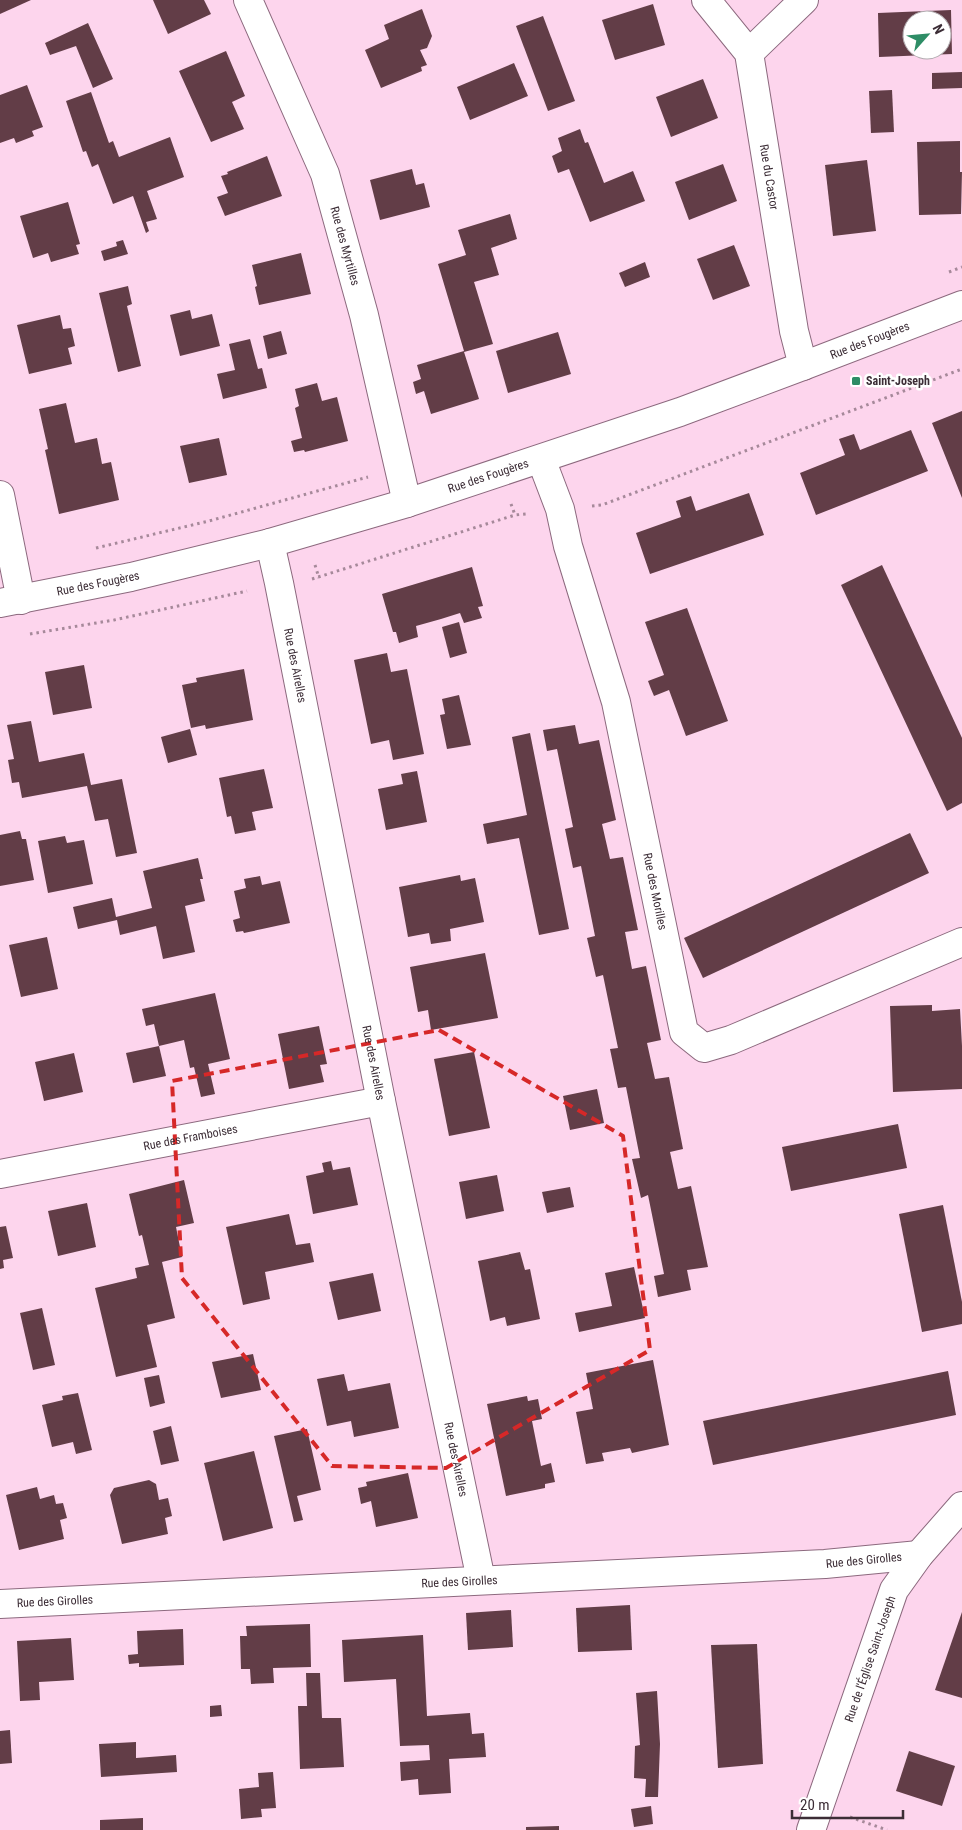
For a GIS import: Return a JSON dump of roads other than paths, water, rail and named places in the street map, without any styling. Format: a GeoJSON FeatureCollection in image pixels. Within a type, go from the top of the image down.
{"type":"FeatureCollection","features":[{"type":"Feature","properties":{"kind":"street","name":"Rue des Myrtilles"},"geometry":{"type":"LineString","coordinates":[[248,0],[325,174],[364,315],[407,503]]}},
{"type":"Feature","properties":{"kind":"street","name":"Rue du Castor"},"geometry":{"type":"LineString","coordinates":[[706,0],[749,53],[794,331],[803,366]]}},
{"type":"Feature","properties":{"kind":"street"},"geometry":{"type":"LineString","coordinates":[[749,53],[804,0]]}},
{"type":"Feature","properties":{"kind":"street","name":"Rue des Fougères"},"geometry":{"type":"LineString","coordinates":[[10,601],[131,577],[270,543],[407,503],[680,412],[962,305]]}},
{"type":"Feature","properties":{"kind":"street","name":"Rue des Morilles"},"geometry":{"type":"LineString","coordinates":[[541,459],[560,509],[568,546],[616,702],[684,1032],[704,1048],[731,1040],[962,942]]}},
{"type":"Feature","properties":{"kind":"street"},"geometry":{"type":"LineString","coordinates":[[0,495],[10,601]]}},
{"type":"Feature","properties":{"kind":"street","name":"Rue des Airelles"},"geometry":{"type":"LineString","coordinates":[[270,543],[381,1101],[481,1580]]}},
{"type":"Feature","properties":{"kind":"street","name":"Rue des Framboises"},"geometry":{"type":"LineString","coordinates":[[0,1174],[381,1101]]}},
{"type":"Feature","properties":{"kind":"street","name":"Rue de l'Église Saint-Joseph"},"geometry":{"type":"LineString","coordinates":[[811,1830],[894,1590],[919,1555],[962,1506]]}},
{"type":"Feature","properties":{"kind":"street","name":"Rue des Girolles"},"geometry":{"type":"LineString","coordinates":[[0,1604],[825,1564],[919,1555]]}},
{"type":"Feature","properties":{"kind":"place","name":"Saint-Joseph"},"geometry":{"type":"Point","coordinates":[856,381]}}]}
